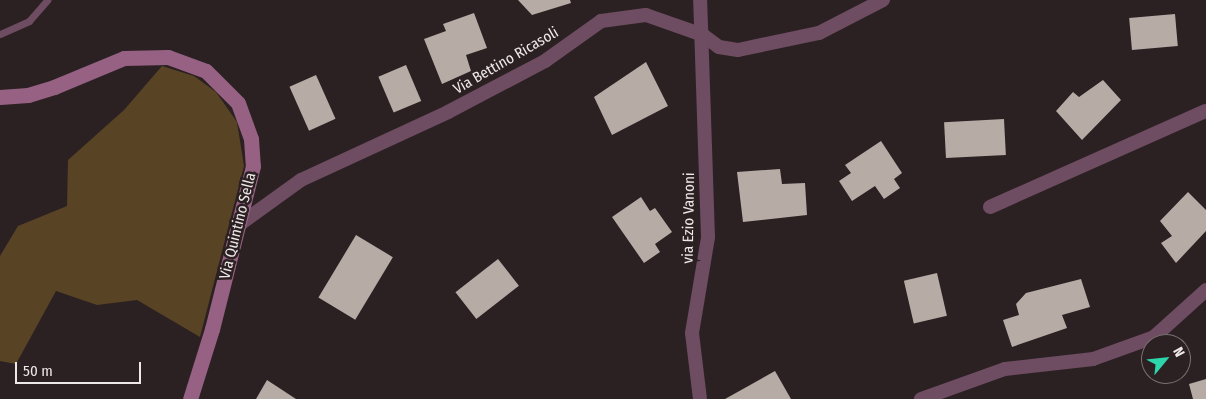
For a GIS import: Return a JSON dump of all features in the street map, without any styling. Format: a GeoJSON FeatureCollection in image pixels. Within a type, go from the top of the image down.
{"type":"FeatureCollection","features":[{"type":"Feature","properties":{"kind":"street","name":"via Ezio Vanoni"},"geometry":{"type":"LineString","coordinates":[[700,0],[703,35],[708,237],[692,333],[700,399]]}},
{"type":"Feature","properties":{"kind":"street","name":"Via Bettino Ricasoli"},"geometry":{"type":"LineString","coordinates":[[240,224],[301,180],[448,112],[537,65],[601,21],[646,14],[703,35],[720,47],[738,50],[819,33],[884,0]]}},
{"type":"Feature","properties":{"kind":"street","name":"Via Quintino Sella"},"geometry":{"type":"LineString","coordinates":[[0,98],[28,95],[54,87],[124,58],[168,57],[206,71],[238,103],[251,139],[253,166],[240,224],[190,399]]}},
{"type":"Feature","properties":{"kind":"street"},"geometry":{"type":"LineString","coordinates":[[990,208],[1206,111]]}},
{"type":"Feature","properties":{"kind":"street"},"geometry":{"type":"LineString","coordinates":[[921,399],[1004,369],[1094,359],[1154,337],[1206,290]]}},
{"type":"Feature","properties":{"kind":"lane"},"geometry":{"type":"LineString","coordinates":[[0,34],[29,21],[47,0]]}},
{"type":"Feature","properties":{"kind":"shaded area"},"geometry":{"type":"Polygon","coordinates":[[[162,66],[194,76],[216,92],[237,122],[244,166],[200,337],[137,300],[97,305],[56,291],[16,364],[0,361],[0,256],[18,226],[67,206],[68,160],[124,110],[162,66]]]}},
{"type":"Feature","properties":{"kind":"building"},"geometry":{"type":"Polygon","coordinates":[[[518,0],[570,0],[571,3],[532,15],[518,0]]]}},
{"type":"Feature","properties":{"kind":"building"},"geometry":{"type":"Polygon","coordinates":[[[474,13],[487,48],[466,55],[471,71],[442,84],[424,39],[446,31],[443,24],[474,13]]]}},
{"type":"Feature","properties":{"kind":"building"},"geometry":{"type":"Polygon","coordinates":[[[1175,14],[1178,46],[1132,50],[1129,18],[1175,14]]]}},
{"type":"Feature","properties":{"kind":"building"},"geometry":{"type":"Polygon","coordinates":[[[646,62],[668,106],[612,135],[594,97],[646,62]]]}},
{"type":"Feature","properties":{"kind":"building"},"geometry":{"type":"Polygon","coordinates":[[[406,65],[421,101],[394,113],[378,77],[406,65]]]}},
{"type":"Feature","properties":{"kind":"building"},"geometry":{"type":"Polygon","coordinates":[[[316,75],[336,119],[309,131],[290,87],[316,75]]]}},
{"type":"Feature","properties":{"kind":"building"},"geometry":{"type":"Polygon","coordinates":[[[1103,80],[1121,100],[1082,140],[1056,111],[1073,92],[1079,97],[1103,80]]]}},
{"type":"Feature","properties":{"kind":"building"},"geometry":{"type":"Polygon","coordinates":[[[1004,119],[1006,155],[946,158],[944,122],[1004,119]]]}},
{"type":"Feature","properties":{"kind":"building"},"geometry":{"type":"Polygon","coordinates":[[[881,141],[902,173],[894,179],[900,188],[884,199],[875,186],[852,201],[839,181],[851,173],[845,165],[881,141]]]}},
{"type":"Feature","properties":{"kind":"building"},"geometry":{"type":"Polygon","coordinates":[[[780,169],[782,184],[805,183],[807,215],[743,222],[737,172],[780,169]]]}},
{"type":"Feature","properties":{"kind":"building"},"geometry":{"type":"Polygon","coordinates":[[[1188,192],[1206,210],[1206,231],[1176,263],[1161,243],[1172,236],[1160,221],[1188,192]]]}},
{"type":"Feature","properties":{"kind":"building"},"geometry":{"type":"Polygon","coordinates":[[[641,197],[650,211],[655,208],[672,232],[655,244],[660,252],[644,263],[612,217],[641,197]]]}},
{"type":"Feature","properties":{"kind":"building"},"geometry":{"type":"Polygon","coordinates":[[[356,235],[393,257],[355,320],[318,298],[356,235]]]}},
{"type":"Feature","properties":{"kind":"building"},"geometry":{"type":"Polygon","coordinates":[[[498,259],[519,286],[476,319],[455,292],[498,259]]]}},
{"type":"Feature","properties":{"kind":"building"},"geometry":{"type":"Polygon","coordinates":[[[937,273],[947,316],[914,324],[904,281],[937,273]]]}},
{"type":"Feature","properties":{"kind":"building"},"geometry":{"type":"Polygon","coordinates":[[[1081,279],[1090,307],[1062,315],[1067,328],[1012,347],[1003,320],[1019,315],[1016,304],[1026,293],[1081,279]]]}},
{"type":"Feature","properties":{"kind":"building"},"geometry":{"type":"Polygon","coordinates":[[[775,371],[791,399],[725,399],[775,371]]]}},
{"type":"Feature","properties":{"kind":"building"},"geometry":{"type":"Polygon","coordinates":[[[1206,379],[1206,399],[1193,399],[1189,384],[1206,379]]]}},
{"type":"Feature","properties":{"kind":"building"},"geometry":{"type":"Polygon","coordinates":[[[267,380],[296,399],[256,399],[267,380]]]}}]}
